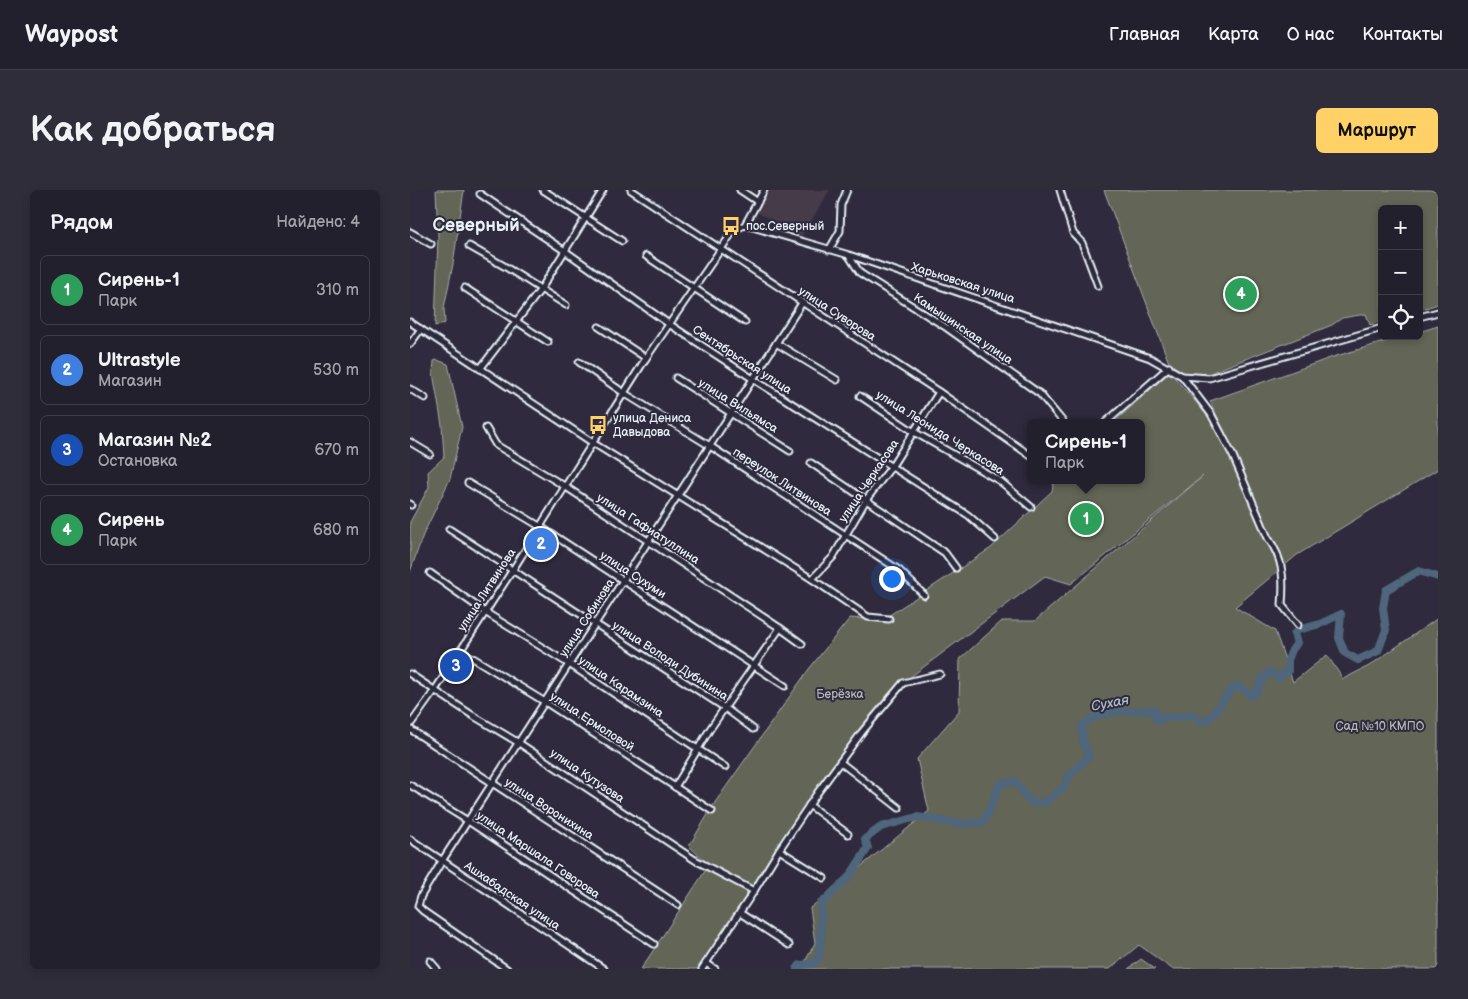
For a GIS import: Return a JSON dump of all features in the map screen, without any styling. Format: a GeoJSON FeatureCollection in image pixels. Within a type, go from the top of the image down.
{"type":"FeatureCollection","features":[{"type":"Feature","properties":{"kind":"street"},"geometry":{"type":"LineString","coordinates":[[543,190],[622,241]]}},
{"type":"Feature","properties":{"kind":"street"},"geometry":{"type":"LineString","coordinates":[[480,369],[541,289],[603,190]]}},
{"type":"Feature","properties":{"kind":"street","name":"улица Суворова"},"geometry":{"type":"LineString","coordinates":[[631,190],[939,392],[1027,453]]}},
{"type":"Feature","properties":{"kind":"street"},"geometry":{"type":"LineString","coordinates":[[740,190],[758,202]]}},
{"type":"Feature","properties":{"kind":"street"},"geometry":{"type":"LineString","coordinates":[[745,226],[764,190]]}},
{"type":"Feature","properties":{"kind":"street"},"geometry":{"type":"LineString","coordinates":[[829,250],[840,231],[841,204],[847,190]]}},
{"type":"Feature","properties":{"kind":"street"},"geometry":{"type":"LineString","coordinates":[[1060,190],[1073,233],[1082,242],[1098,286]]}},
{"type":"Feature","properties":{"kind":"street","name":"Сентябрьская улица"},"geometry":{"type":"LineString","coordinates":[[480,194],[566,251],[669,324],[968,515],[995,539]]}},
{"type":"Feature","properties":{"kind":"street","name":"улица Литвинова"},"geometry":{"type":"LineString","coordinates":[[410,725],[435,690],[566,487],[646,358],[719,248],[734,230],[745,226]]}},
{"type":"Feature","properties":{"kind":"street","name":"Харьковская улица"},"geometry":{"type":"LineString","coordinates":[[745,226],[849,255],[1134,352],[1169,367],[1182,376]]}},
{"type":"Feature","properties":{"kind":"street"},"geometry":{"type":"LineString","coordinates":[[410,232],[431,244]]}},
{"type":"Feature","properties":{"kind":"street"},"geometry":{"type":"LineString","coordinates":[[469,246],[566,305]]}},
{"type":"Feature","properties":{"kind":"street","name":"Камышинская улица"},"geometry":{"type":"LineString","coordinates":[[849,255],[860,273],[947,328],[1040,394],[1061,419]]}},
{"type":"Feature","properties":{"kind":"street"},"geometry":{"type":"LineString","coordinates":[[646,256],[745,322]]}},
{"type":"Feature","properties":{"kind":"street"},"geometry":{"type":"LineString","coordinates":[[464,288],[548,342]]}},
{"type":"Feature","properties":{"kind":"street","name":"улица Собинова"},"geometry":{"type":"LineString","coordinates":[[507,969],[423,912],[418,906],[421,896],[802,303]]}},
{"type":"Feature","properties":{"kind":"street"},"geometry":{"type":"LineString","coordinates":[[1423,316],[1438,312]]}},
{"type":"Feature","properties":{"kind":"street"},"geometry":{"type":"LineString","coordinates":[[410,322],[593,443],[812,579],[868,617],[890,619]]}},
{"type":"Feature","properties":{"kind":"street"},"geometry":{"type":"LineString","coordinates":[[598,327],[646,358]]}},
{"type":"Feature","properties":{"kind":"street"},"geometry":{"type":"LineString","coordinates":[[410,344],[420,329]]}},
{"type":"Feature","properties":{"kind":"street"},"geometry":{"type":"LineString","coordinates":[[1182,376],[1209,378],[1378,329]]}},
{"type":"Feature","properties":{"kind":"street"},"geometry":{"type":"LineString","coordinates":[[776,343],[837,380]]}},
{"type":"Feature","properties":{"kind":"street","name":"переулок Литвинова"},"geometry":{"type":"LineString","coordinates":[[579,362],[899,570],[924,595]]}},
{"type":"Feature","properties":{"kind":"street"},"geometry":{"type":"LineString","coordinates":[[1109,419],[1169,367]]}},
{"type":"Feature","properties":{"kind":"street"},"geometry":{"type":"LineString","coordinates":[[1182,376],[1211,414],[1233,456],[1268,538],[1276,549],[1284,578],[1282,605],[1298,625]]}},
{"type":"Feature","properties":{"kind":"street","name":"улица Вильямса"},"geometry":{"type":"LineString","coordinates":[[676,378],[790,451]]}},
{"type":"Feature","properties":{"kind":"street"},"geometry":{"type":"LineString","coordinates":[[410,389],[424,398]]}},
{"type":"Feature","properties":{"kind":"street","name":"улица Черкасова"},"geometry":{"type":"LineString","coordinates":[[812,579],[833,557],[866,500],[892,466],[939,392]]}},
{"type":"Feature","properties":{"kind":"street","name":"улица Леонида Черкасова"},"geometry":{"type":"LineString","coordinates":[[860,396],[914,432],[1000,481],[1031,507]]}},
{"type":"Feature","properties":{"kind":"street","name":"улица Гафиатуллина"},"geometry":{"type":"LineString","coordinates":[[486,428],[496,445],[566,487],[802,644]]}},
{"type":"Feature","properties":{"kind":"street"},"geometry":{"type":"LineString","coordinates":[[410,442],[430,454]]}},
{"type":"Feature","properties":{"kind":"street"},"geometry":{"type":"LineString","coordinates":[[812,463],[944,553],[956,568]]}},
{"type":"Feature","properties":{"kind":"street","name":"улица Сухуми"},"geometry":{"type":"LineString","coordinates":[[468,483],[540,527],[785,686]]}},
{"type":"Feature","properties":{"kind":"street","name":"улица Володи Дубинина"},"geometry":{"type":"LineString","coordinates":[[449,529],[724,708],[753,730]]}},
{"type":"Feature","properties":{"kind":"street","name":"улица Карамзина"},"geometry":{"type":"LineString","coordinates":[[430,573],[485,612],[569,664],[725,767]]}},
{"type":"Feature","properties":{"kind":"street"},"geometry":{"type":"LineString","coordinates":[[674,787],[724,708],[780,628]]}},
{"type":"Feature","properties":{"kind":"street","name":"улица Ермоловой"},"geometry":{"type":"LineString","coordinates":[[460,650],[545,702],[712,811]]}},
{"type":"Feature","properties":{"kind":"street","name":"улица Кутузова"},"geometry":{"type":"LineString","coordinates":[[410,674],[519,743],[695,860],[754,891]]}},
{"type":"Feature","properties":{"kind":"street"},"geometry":{"type":"LineString","coordinates":[[702,969],[809,806],[840,762],[903,683],[940,674]]}},
{"type":"Feature","properties":{"kind":"street","name":"улица Воронихина"},"geometry":{"type":"LineString","coordinates":[[410,729],[678,905]]}},
{"type":"Feature","properties":{"kind":"street"},"geometry":{"type":"LineString","coordinates":[[840,762],[899,808]]}},
{"type":"Feature","properties":{"kind":"street","name":"улица Маршала Говорова"},"geometry":{"type":"LineString","coordinates":[[410,785],[468,821],[654,944]]}},
{"type":"Feature","properties":{"kind":"street"},"geometry":{"type":"LineString","coordinates":[[809,806],[848,834]]}},
{"type":"Feature","properties":{"kind":"street","name":"Ашхабадская улица"},"geometry":{"type":"LineString","coordinates":[[410,839],[604,969]]}},
{"type":"Feature","properties":{"kind":"street"},"geometry":{"type":"LineString","coordinates":[[779,850],[824,878]]}},
{"type":"Feature","properties":{"kind":"street"},"geometry":{"type":"LineString","coordinates":[[740,912],[789,944]]}},
{"type":"Feature","properties":{"kind":"street"},"geometry":{"type":"LineString","coordinates":[[430,960],[438,969]]}},
{"type":"Feature","properties":{"kind":"street"},"geometry":{"type":"LineString","coordinates":[[706,963],[715,969]]}},
{"type":"Feature","properties":{"kind":"shaded area"},"geometry":{"type":"Polygon","coordinates":[[[766,190],[830,190],[802,236],[756,212],[766,190]]]}},
{"type":"Feature","properties":{"kind":"green space"},"geometry":{"type":"Polygon","coordinates":[[[436,190],[464,190],[453,264],[444,308],[445,323],[435,326],[438,237],[436,190]]]}},
{"type":"Feature","properties":{"kind":"green space"},"geometry":{"type":"Polygon","coordinates":[[[1104,190],[1438,190],[1438,304],[1423,309],[1423,205],[1378,205],[1378,322],[1370,325],[1366,314],[1342,318],[1332,325],[1205,375],[1184,373],[1169,363],[1104,190]]]}},
{"type":"Feature","properties":{"kind":"green space"},"geometry":{"type":"Polygon","coordinates":[[[1438,326],[1438,469],[1297,555],[1235,607],[1275,631],[1293,682],[1327,655],[1343,679],[1369,666],[1438,618],[1438,969],[1172,969],[1139,945],[1110,969],[801,969],[815,943],[810,908],[929,811],[917,759],[959,711],[960,659],[1002,621],[1035,621],[1203,476],[1071,584],[1045,576],[889,693],[787,835],[698,969],[641,969],[709,865],[689,846],[716,801],[809,669],[850,618],[882,620],[991,548],[1052,491],[1053,484],[1145,484],[1145,419],[1117,419],[1170,372],[1210,419],[1231,453],[1234,451],[1210,401],[1333,357],[1390,340],[1423,340],[1423,331],[1438,326]]]}},
{"type":"Feature","properties":{"kind":"green space"},"geometry":{"type":"Polygon","coordinates":[[[437,360],[448,364],[462,427],[450,479],[423,535],[410,572],[410,522],[429,487],[428,472],[444,457],[442,425],[433,373],[434,361],[437,360]]]}},
{"type":"Feature","properties":{"kind":"green space"},"geometry":{"type":"Polygon","coordinates":[[[1141,959],[1155,969],[1128,969],[1141,959]]]}},
{"type":"Feature","properties":{"kind":"waterway","name":"Сухая"},"geometry":{"type":"LineString","coordinates":[[797,969],[800,965],[813,964],[818,960],[821,940],[821,904],[849,877],[868,848],[865,839],[881,827],[917,817],[961,824],[984,822],[1000,784],[1015,781],[1029,801],[1037,803],[1047,801],[1065,786],[1068,777],[1089,756],[1083,741],[1082,726],[1089,721],[1106,714],[1136,710],[1154,710],[1156,719],[1160,721],[1161,716],[1168,718],[1193,715],[1200,722],[1204,721],[1217,710],[1236,686],[1252,696],[1256,693],[1262,680],[1269,672],[1279,678],[1282,674],[1288,672],[1288,660],[1297,643],[1294,634],[1298,630],[1320,624],[1341,614],[1339,638],[1345,653],[1358,660],[1378,651],[1386,630],[1383,608],[1386,590],[1419,571],[1438,577]]}},
{"type":"Feature","properties":{"kind":"place","name":"пос.Северный"},"geometry":{"type":"Point","coordinates":[731,226]}},
{"type":"Feature","properties":{"kind":"place","name":"Сирень"},"geometry":{"type":"Point","coordinates":[1241,294]}},
{"type":"Feature","properties":{"kind":"place","name":"улица Дениса Давыдова"},"geometry":{"type":"Point","coordinates":[598,425]}},
{"type":"Feature","properties":{"kind":"place","name":"Сирень-1"},"geometry":{"type":"Point","coordinates":[1086,519]}},
{"type":"Feature","properties":{"kind":"place","name":"Ultrastyle"},"geometry":{"type":"Point","coordinates":[541,544]}},
{"type":"Feature","properties":{"kind":"place","name":"Магазин №2"},"geometry":{"type":"Point","coordinates":[456,666]}},
{"type":"Feature","properties":{"kind":"district","name":"Северный"},"geometry":{"type":"Point","coordinates":[476,225]}},
{"type":"Feature","properties":{"kind":"park label","name":"Берёзка"},"geometry":{"type":"Point","coordinates":[840,694]}},
{"type":"Feature","properties":{"kind":"park label","name":"Сад №10 КМПО"},"geometry":{"type":"Point","coordinates":[1380,726]}}]}
